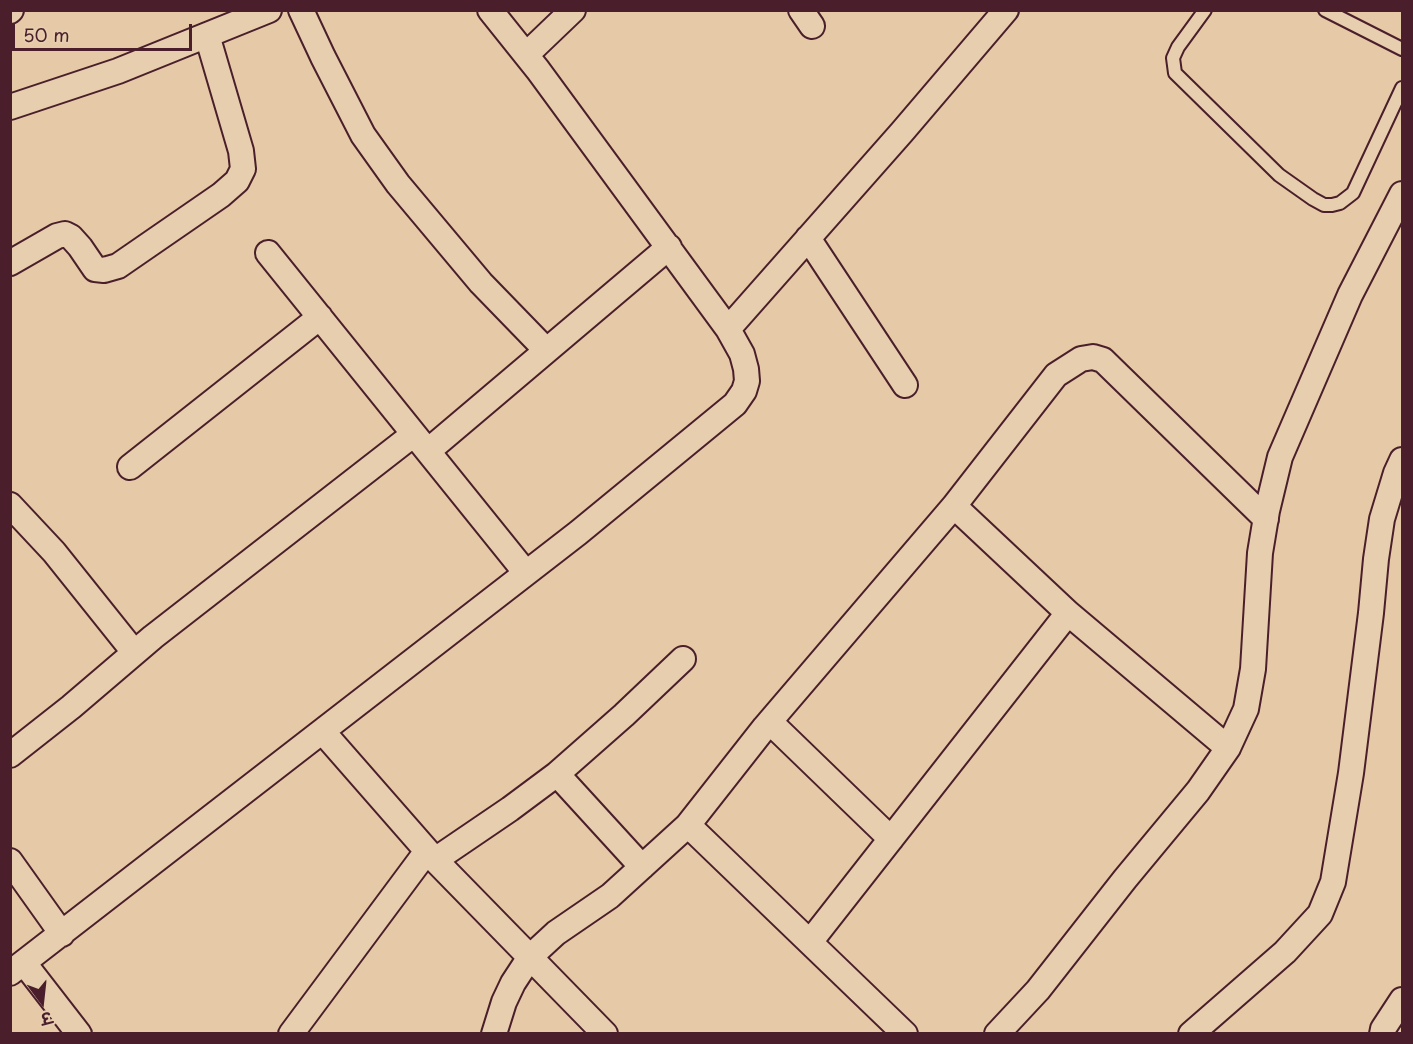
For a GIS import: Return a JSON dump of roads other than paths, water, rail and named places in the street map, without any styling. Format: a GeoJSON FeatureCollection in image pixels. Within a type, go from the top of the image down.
{"type":"FeatureCollection","features":[{"type":"Feature","properties":{"kind":"street"},"geometry":{"type":"LineString","coordinates":[[10,107],[118,71],[269,10]]}},
{"type":"Feature","properties":{"kind":"street"},"geometry":{"type":"LineString","coordinates":[[301,10],[363,135],[398,184],[481,283],[546,350]]}},
{"type":"Feature","properties":{"kind":"street"},"geometry":{"type":"LineString","coordinates":[[79,1034],[17,968],[526,573],[735,404],[744,391],[747,381],[746,369],[742,354],[728,329],[490,10]]}},
{"type":"Feature","properties":{"kind":"street"},"geometry":{"type":"LineString","coordinates":[[526,56],[573,10]]}},
{"type":"Feature","properties":{"kind":"street"},"geometry":{"type":"LineString","coordinates":[[728,329],[910,123],[1006,10]]}},
{"type":"Feature","properties":{"kind":"street"},"geometry":{"type":"LineString","coordinates":[[10,263],[57,236],[65,234],[80,247],[95,269],[104,270],[118,266],[221,195],[237,181],[243,169],[241,151],[207,35]]}},
{"type":"Feature","properties":{"kind":"street"},"geometry":{"type":"LineString","coordinates":[[997,1034],[1038,990],[1198,791],[1228,748],[1246,708],[1253,669],[1260,553],[1280,457],[1350,294],[1402,194]]}},
{"type":"Feature","properties":{"kind":"street"},"geometry":{"type":"LineString","coordinates":[[808,238],[905,385]]}},
{"type":"Feature","properties":{"kind":"street"},"geometry":{"type":"LineString","coordinates":[[10,755],[134,652],[546,350],[669,247]]}},
{"type":"Feature","properties":{"kind":"street"},"geometry":{"type":"LineString","coordinates":[[268,254],[526,573]]}},
{"type":"Feature","properties":{"kind":"street"},"geometry":{"type":"LineString","coordinates":[[130,467],[320,317]]}},
{"type":"Feature","properties":{"kind":"street"},"geometry":{"type":"LineString","coordinates":[[494,1034],[504,1002],[530,957],[556,933],[610,896],[688,825],[770,722],[954,506],[1056,375],[1081,358],[1093,357],[1103,360],[1266,519]]}},
{"type":"Feature","properties":{"kind":"street"},"geometry":{"type":"LineString","coordinates":[[1191,1034],[1285,952],[1320,914],[1333,882],[1351,773],[1380,529],[1402,460]]}},
{"type":"Feature","properties":{"kind":"street"},"geometry":{"type":"LineString","coordinates":[[10,505],[54,552],[134,652]]}},
{"type":"Feature","properties":{"kind":"street"},"geometry":{"type":"LineString","coordinates":[[954,506],[1068,613],[1228,748]]}},
{"type":"Feature","properties":{"kind":"street"},"geometry":{"type":"LineString","coordinates":[[810,942],[1068,613]]}},
{"type":"Feature","properties":{"kind":"street"},"geometry":{"type":"LineString","coordinates":[[291,1034],[431,856],[510,809],[557,774],[683,659]]}},
{"type":"Feature","properties":{"kind":"street"},"geometry":{"type":"LineString","coordinates":[[770,722],[891,839]]}},
{"type":"Feature","properties":{"kind":"street"},"geometry":{"type":"LineString","coordinates":[[323,732],[431,856],[605,1034]]}},
{"type":"Feature","properties":{"kind":"street"},"geometry":{"type":"LineString","coordinates":[[557,774],[642,867]]}},
{"type":"Feature","properties":{"kind":"street"},"geometry":{"type":"LineString","coordinates":[[688,825],[905,1034]]}},
{"type":"Feature","properties":{"kind":"street"},"geometry":{"type":"LineString","coordinates":[[10,861],[62,934]]}},
{"type":"Feature","properties":{"kind":"street"},"geometry":{"type":"LineString","coordinates":[[1382,1034],[1402,1000]]}},
{"type":"Feature","properties":{"kind":"lane"},"geometry":{"type":"LineString","coordinates":[[1205,10],[1178,47],[1173,58],[1175,73],[1279,175],[1324,205],[1340,203],[1353,193],[1402,88]]}},
{"type":"Feature","properties":{"kind":"lane"},"geometry":{"type":"LineString","coordinates":[[1325,10],[1402,49]]}}]}
